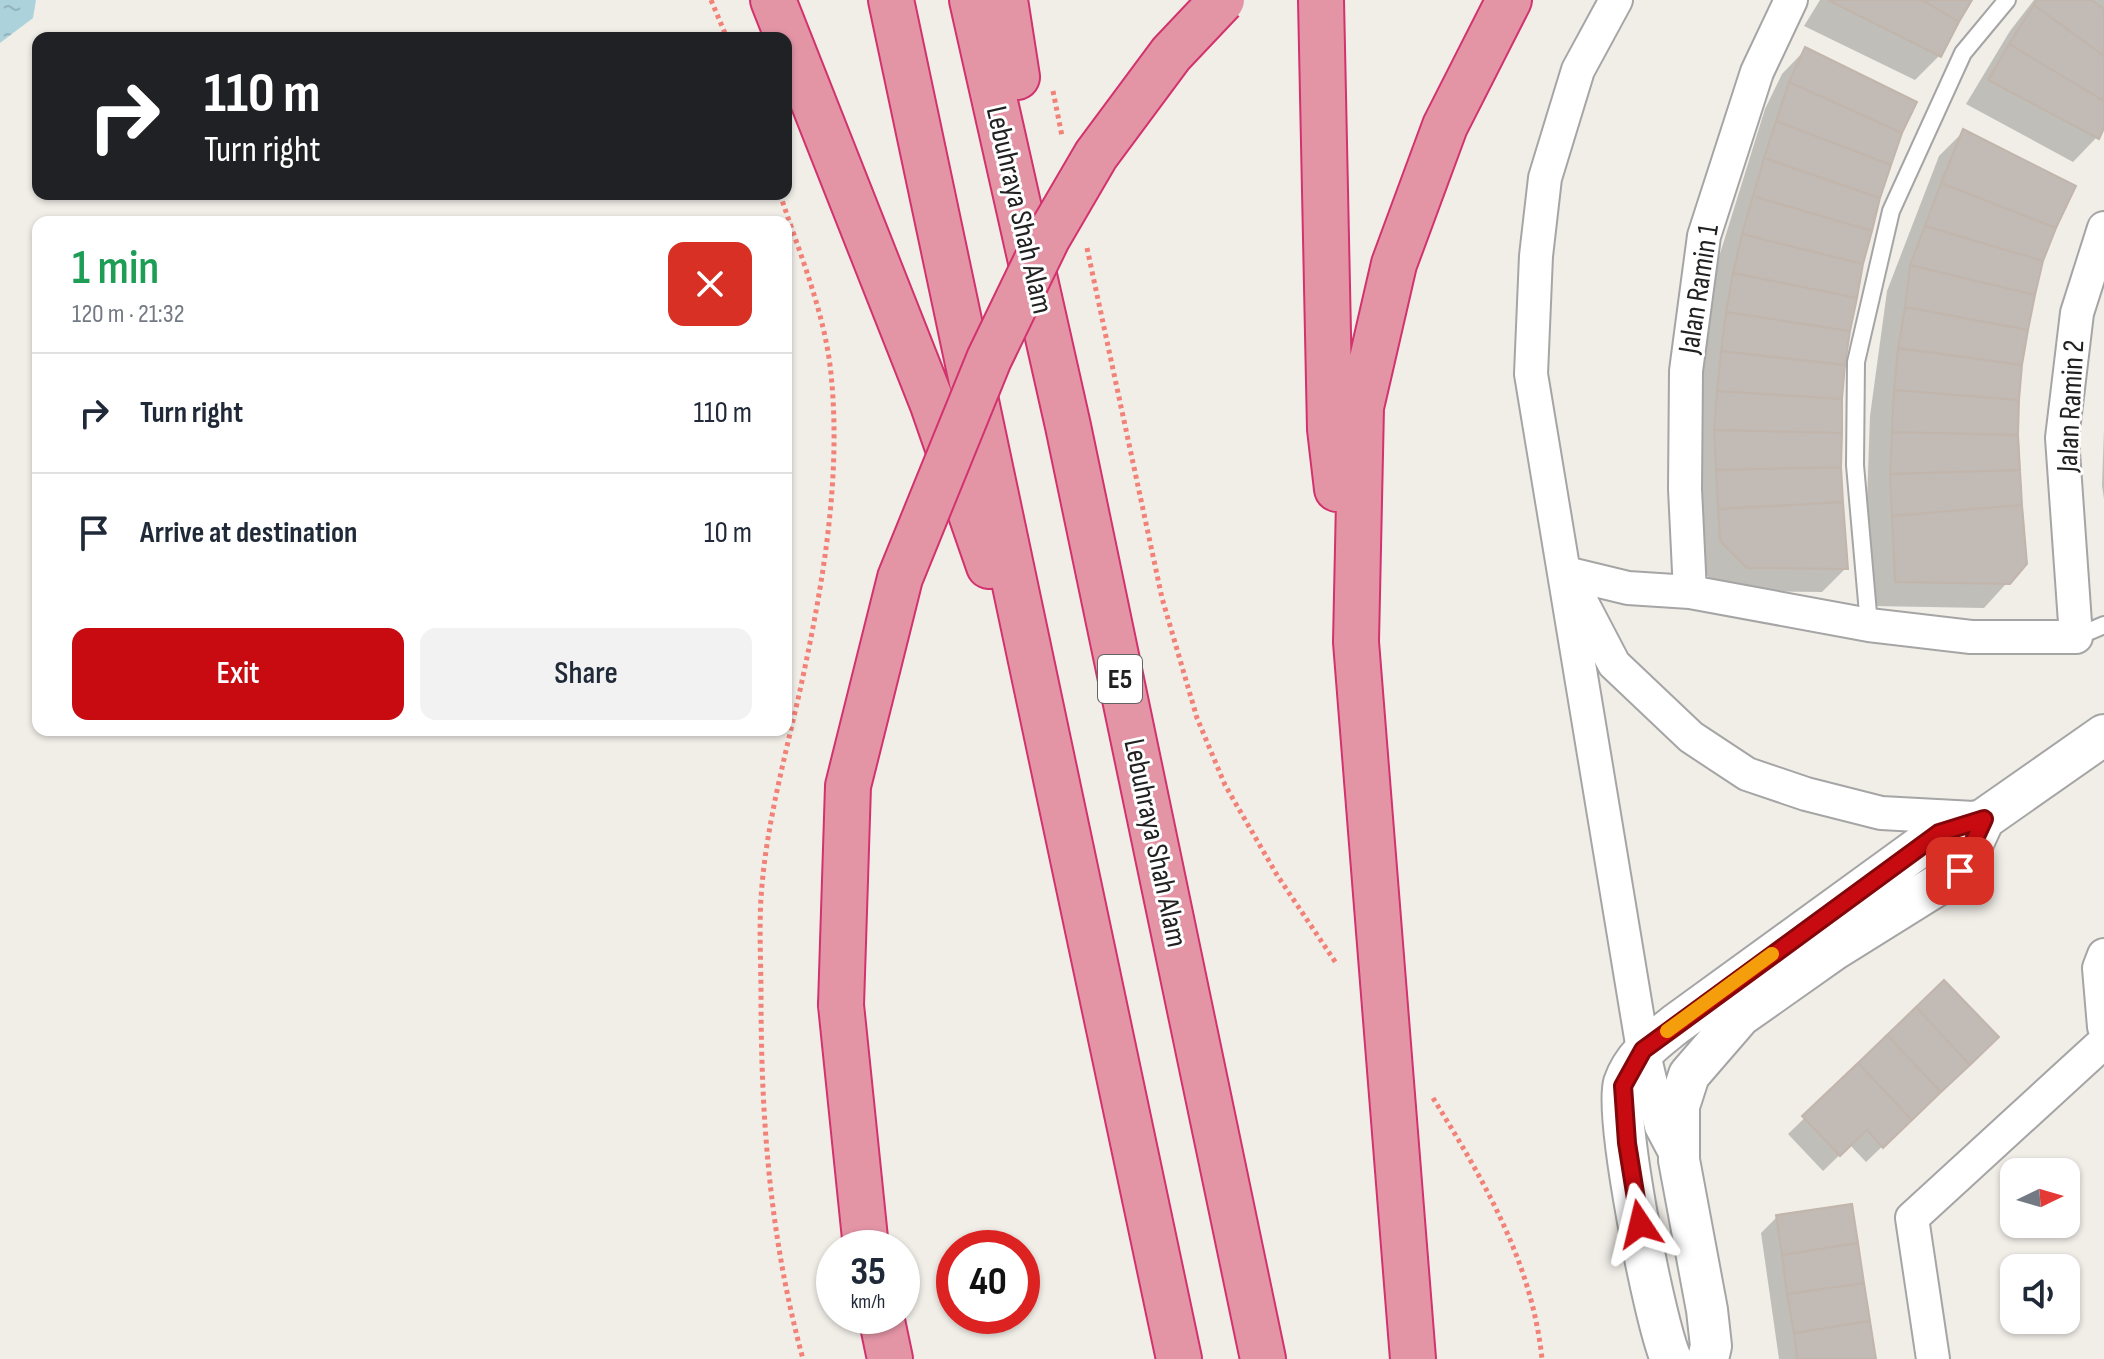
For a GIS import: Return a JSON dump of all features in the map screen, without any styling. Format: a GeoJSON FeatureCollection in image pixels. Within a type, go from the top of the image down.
{"type":"FeatureCollection","features":[{"type":"Feature","properties":{"kind":"highway"},"geometry":{"type":"LineString","coordinates":[[773,0],[786,32]]}},
{"type":"Feature","properties":{"kind":"highway"},"geometry":{"type":"LineString","coordinates":[[891,0],[1179,1359]]}},
{"type":"Feature","properties":{"kind":"highway","name":"Lebuhraya Shah Alam"},"geometry":{"type":"LineString","coordinates":[[972,0],[1068,426],[1263,1359]]}},
{"type":"Feature","properties":{"kind":"highway"},"geometry":{"type":"LineString","coordinates":[[1005,0],[1068,426]]}},
{"type":"Feature","properties":{"kind":"highway"},"geometry":{"type":"LineString","coordinates":[[864,1230],[841,1005],[848,786],[900,578],[989,359],[1047,239],[1096,155],[1171,54],[1222,0]]}},
{"type":"Feature","properties":{"kind":"highway"},"geometry":{"type":"LineString","coordinates":[[1321,0],[1330,429],[1356,642],[1413,1359]]}},
{"type":"Feature","properties":{"kind":"highway"},"geometry":{"type":"LineString","coordinates":[[1356,642],[1361,407],[1391,278],[1445,126],[1509,0]]}},
{"type":"Feature","properties":{"kind":"highway"},"geometry":{"type":"LineString","coordinates":[[792,48],[933,405],[1047,730]]}},
{"type":"Feature","properties":{"kind":"highway"},"geometry":{"type":"LineString","coordinates":[[885,1334],[890,1359]]}},
{"type":"Feature","properties":{"kind":"street"},"geometry":{"type":"LineString","coordinates":[[1616,0],[1578,70],[1545,178],[1536,256],[1531,374],[1643,1050],[1661,1126],[1679,1160]]}},
{"type":"Feature","properties":{"kind":"street","name":"Jalan Ramin 1"},"geometry":{"type":"LineString","coordinates":[[1690,592],[1685,489],[1686,371],[1704,236],[1757,72],[1791,0]]}},
{"type":"Feature","properties":{"kind":"street","name":"Jalan Ramin 2"},"geometry":{"type":"LineString","coordinates":[[2090,631],[2062,438],[2077,313],[2104,228]]}},
{"type":"Feature","properties":{"kind":"street"},"geometry":{"type":"LineString","coordinates":[[1566,573],[1628,588],[1690,592],[1869,625],[1971,637],[2090,631]]}},
{"type":"Feature","properties":{"kind":"street"},"geometry":{"type":"LineString","coordinates":[[1566,573],[1614,664],[1691,737],[1747,774],[1806,794],[1881,813],[1984,819]]}},
{"type":"Feature","properties":{"kind":"street"},"geometry":{"type":"LineString","coordinates":[[1671,1359],[1654,1299],[1627,1143],[1623,1086],[1643,1050],[1939,833],[1984,819],[2104,735]]}},
{"type":"Feature","properties":{"kind":"street"},"geometry":{"type":"LineString","coordinates":[[1708,1359],[1711,1346],[1707,1310],[1679,1160],[1679,1106],[1689,1075],[1712,1044],[1766,996],[1960,871],[1984,819]]}},
{"type":"Feature","properties":{"kind":"street"},"geometry":{"type":"LineString","coordinates":[[2104,955],[2099,968],[2104,1027]]}},
{"type":"Feature","properties":{"kind":"street"},"geometry":{"type":"LineString","coordinates":[[1933,1359],[1912,1218],[2104,1042]]}},
{"type":"Feature","properties":{"kind":"lane"},"geometry":{"type":"LineString","coordinates":[[1869,625],[1855,465],[1856,362],[1891,211],[1963,53],[2007,0]]}},
{"type":"Feature","properties":{"kind":"path"},"geometry":{"type":"LineString","coordinates":[[711,0],[724,32]]}},
{"type":"Feature","properties":{"kind":"path"},"geometry":{"type":"LineString","coordinates":[[1052,87],[1064,146]]}},
{"type":"Feature","properties":{"kind":"path"},"geometry":{"type":"LineString","coordinates":[[792,230],[812,289],[831,369],[835,423],[823,569],[792,725]]}},
{"type":"Feature","properties":{"kind":"path"},"geometry":{"type":"LineString","coordinates":[[1085,237],[1162,598],[1197,718],[1225,785],[1336,963]]}},
{"type":"Feature","properties":{"kind":"path"},"geometry":{"type":"LineString","coordinates":[[789,736],[761,898],[765,1150],[776,1245],[803,1359]]}},
{"type":"Feature","properties":{"kind":"path"},"geometry":{"type":"LineString","coordinates":[[1428,1090],[1496,1205],[1538,1322],[1542,1359]]}},
{"type":"Feature","properties":{"kind":"water"},"geometry":{"type":"Polygon","coordinates":[[[0,0],[36,0],[33,18],[0,43],[0,0]]]}},
{"type":"Feature","properties":{"kind":"building"},"geometry":{"type":"Polygon","coordinates":[[[1828,0],[1922,0],[1959,22],[1941,57],[1828,0]]]}},
{"type":"Feature","properties":{"kind":"building"},"geometry":{"type":"Polygon","coordinates":[[[1922,0],[1972,0],[1959,22],[1922,0]]]}},
{"type":"Feature","properties":{"kind":"building"},"geometry":{"type":"Polygon","coordinates":[[[2037,0],[2092,0],[2104,9],[2104,56],[2034,5],[2037,0]]]}},
{"type":"Feature","properties":{"kind":"building"},"geometry":{"type":"Polygon","coordinates":[[[2034,5],[2104,56],[2104,101],[2009,44],[2034,5]]]}},
{"type":"Feature","properties":{"kind":"building"},"geometry":{"type":"Polygon","coordinates":[[[2009,44],[2104,101],[2104,128],[2099,139],[1988,80],[2009,44]]]}},
{"type":"Feature","properties":{"kind":"building"},"geometry":{"type":"Polygon","coordinates":[[[1805,47],[1917,102],[1902,133],[1789,82],[1805,47]]]}},
{"type":"Feature","properties":{"kind":"building"},"geometry":{"type":"Polygon","coordinates":[[[1789,82],[1902,133],[1891,165],[1776,121],[1789,82]]]}},
{"type":"Feature","properties":{"kind":"building"},"geometry":{"type":"Polygon","coordinates":[[[1776,121],[1891,165],[1880,198],[1764,158],[1776,121]]]}},
{"type":"Feature","properties":{"kind":"building"},"geometry":{"type":"Polygon","coordinates":[[[1963,129],[2076,186],[2056,228],[1941,183],[1963,129]]]}},
{"type":"Feature","properties":{"kind":"building"},"geometry":{"type":"Polygon","coordinates":[[[1764,158],[1880,198],[1872,231],[1753,196],[1764,158]]]}},
{"type":"Feature","properties":{"kind":"building"},"geometry":{"type":"Polygon","coordinates":[[[1941,183],[2056,228],[2043,261],[1925,226],[1941,183]]]}},
{"type":"Feature","properties":{"kind":"building"},"geometry":{"type":"Polygon","coordinates":[[[1753,196],[1872,231],[1863,264],[1742,234],[1753,196]]]}},
{"type":"Feature","properties":{"kind":"building"},"geometry":{"type":"Polygon","coordinates":[[[1925,226],[2043,261],[2035,295],[1910,265],[1925,226]]]}},
{"type":"Feature","properties":{"kind":"building"},"geometry":{"type":"Polygon","coordinates":[[[1742,234],[1863,264],[1857,298],[1733,273],[1742,234]]]}},
{"type":"Feature","properties":{"kind":"building"},"geometry":{"type":"Polygon","coordinates":[[[1910,265],[2035,295],[2028,330],[1905,307],[1910,265]]]}},
{"type":"Feature","properties":{"kind":"building"},"geometry":{"type":"Polygon","coordinates":[[[1733,273],[1857,298],[1850,331],[1726,312],[1733,273]]]}},
{"type":"Feature","properties":{"kind":"building"},"geometry":{"type":"Polygon","coordinates":[[[1905,307],[2028,330],[2022,365],[1898,348],[1905,307]]]}},
{"type":"Feature","properties":{"kind":"building"},"geometry":{"type":"Polygon","coordinates":[[[1726,312],[1850,331],[1845,365],[1721,351],[1726,312]]]}},
{"type":"Feature","properties":{"kind":"building"},"geometry":{"type":"Polygon","coordinates":[[[1898,348],[2022,365],[2019,400],[1894,390],[1898,348]]]}},
{"type":"Feature","properties":{"kind":"building"},"geometry":{"type":"Polygon","coordinates":[[[1721,351],[1845,365],[1842,399],[1717,391],[1721,351]]]}},
{"type":"Feature","properties":{"kind":"building"},"geometry":{"type":"Polygon","coordinates":[[[1894,390],[2019,400],[2018,435],[1892,432],[1894,390]]]}},
{"type":"Feature","properties":{"kind":"building"},"geometry":{"type":"Polygon","coordinates":[[[1717,391],[1842,399],[1842,433],[1714,430],[1717,391]]]}},
{"type":"Feature","properties":{"kind":"building"},"geometry":{"type":"Polygon","coordinates":[[[1714,430],[1842,433],[1841,467],[1716,470],[1714,430]]]}},
{"type":"Feature","properties":{"kind":"building"},"geometry":{"type":"Polygon","coordinates":[[[1892,432],[2018,435],[2020,470],[1890,474],[1892,432]]]}},
{"type":"Feature","properties":{"kind":"building"},"geometry":{"type":"Polygon","coordinates":[[[1841,467],[1843,502],[1718,509],[1716,470],[1841,467]]]}},
{"type":"Feature","properties":{"kind":"building"},"geometry":{"type":"Polygon","coordinates":[[[2020,470],[2022,505],[1892,516],[1890,474],[2020,470]]]}},
{"type":"Feature","properties":{"kind":"building"},"geometry":{"type":"Polygon","coordinates":[[[1843,502],[1848,569],[1747,568],[1720,541],[1718,509],[1843,502]]]}},
{"type":"Feature","properties":{"kind":"building"},"geometry":{"type":"Polygon","coordinates":[[[2022,505],[2027,564],[2010,584],[1895,582],[1892,516],[2022,505]]]}},
{"type":"Feature","properties":{"kind":"building"},"geometry":{"type":"Polygon","coordinates":[[[1944,980],[1999,1037],[1970,1065],[1916,1007],[1944,980]]]}},
{"type":"Feature","properties":{"kind":"building"},"geometry":{"type":"Polygon","coordinates":[[[1916,1007],[1970,1065],[1941,1092],[1887,1035],[1916,1007]]]}},
{"type":"Feature","properties":{"kind":"building"},"geometry":{"type":"Polygon","coordinates":[[[1887,1035],[1941,1092],[1912,1120],[1858,1063],[1887,1035]]]}},
{"type":"Feature","properties":{"kind":"building"},"geometry":{"type":"Polygon","coordinates":[[[1858,1063],[1912,1120],[1883,1148],[1867,1130],[1840,1156],[1802,1116],[1858,1063]]]}},
{"type":"Feature","properties":{"kind":"building"},"geometry":{"type":"Polygon","coordinates":[[[1852,1204],[1858,1243],[1782,1255],[1776,1215],[1852,1204]]]}},
{"type":"Feature","properties":{"kind":"building"},"geometry":{"type":"Polygon","coordinates":[[[1858,1243],[1864,1283],[1787,1294],[1782,1255],[1858,1243]]]}},
{"type":"Feature","properties":{"kind":"building"},"geometry":{"type":"Polygon","coordinates":[[[1864,1283],[1870,1321],[1794,1333],[1787,1294],[1864,1283]]]}},
{"type":"Feature","properties":{"kind":"building"},"geometry":{"type":"Polygon","coordinates":[[[1870,1321],[1876,1359],[1797,1359],[1794,1333],[1870,1321]]]}},
{"type":"Feature","properties":{"kind":"slow traffic"},"geometry":{"type":"LineString","coordinates":[[1667,1031],[1772,954]]}},
{"type":"Feature","properties":{"kind":"route"},"geometry":{"type":"LineString","coordinates":[[1640,1224],[1627,1143],[1623,1086],[1643,1050],[1939,833],[1984,819],[1960,871]]}}]}
